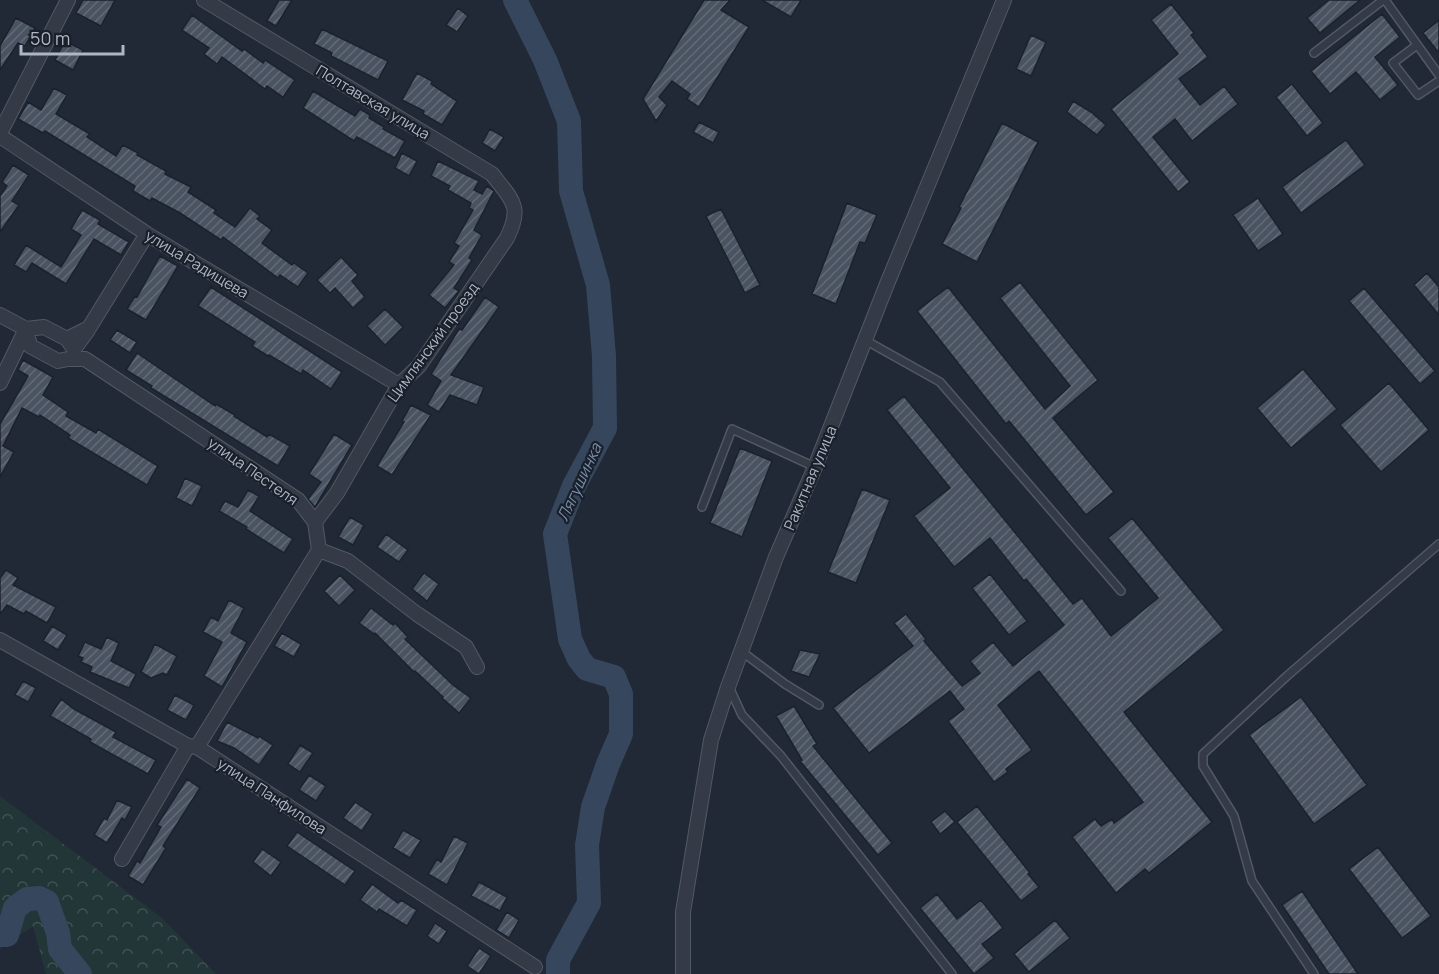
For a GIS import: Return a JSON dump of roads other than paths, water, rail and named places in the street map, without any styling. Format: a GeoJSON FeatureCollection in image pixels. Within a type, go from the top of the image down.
{"type":"FeatureCollection","features":[{"type":"Feature","properties":{"kind":"street"},"geometry":{"type":"LineString","coordinates":[[1,131],[69,0]]}},
{"type":"Feature","properties":{"kind":"street","name":"Полтавская улица"},"geometry":{"type":"LineString","coordinates":[[204,0],[492,174],[510,197],[516,211],[514,224]]}},
{"type":"Feature","properties":{"kind":"street","name":"Ракитная улица"},"geometry":{"type":"LineString","coordinates":[[683,974],[683,912],[711,740],[728,687],[776,557],[815,467],[1004,0]]}},
{"type":"Feature","properties":{"kind":"street","name":"улица Радищева"},"geometry":{"type":"LineString","coordinates":[[1,131],[147,234],[399,385]]}},
{"type":"Feature","properties":{"kind":"street","name":"Цимлянский проезд"},"geometry":{"type":"LineString","coordinates":[[315,522],[337,493],[399,385],[418,366],[498,251],[514,224]]}},
{"type":"Feature","properties":{"kind":"street"},"geometry":{"type":"LineString","coordinates":[[0,383],[26,329],[44,327],[70,349],[89,328],[147,234]]}},
{"type":"Feature","properties":{"kind":"street","name":"улица Пестеля"},"geometry":{"type":"LineString","coordinates":[[0,315],[26,329],[30,346],[58,361],[70,349],[298,500],[315,522]]}},
{"type":"Feature","properties":{"kind":"street"},"geometry":{"type":"LineString","coordinates":[[122,859],[319,550],[315,522]]}},
{"type":"Feature","properties":{"kind":"street"},"geometry":{"type":"LineString","coordinates":[[319,550],[348,561],[417,614],[466,647],[477,667]]}},
{"type":"Feature","properties":{"kind":"street","name":"улица Панфилова"},"geometry":{"type":"LineString","coordinates":[[0,640],[192,746],[534,967]]}},
{"type":"Feature","properties":{"kind":"lane"},"geometry":{"type":"LineString","coordinates":[[1314,53],[1384,0],[1439,75]]}},
{"type":"Feature","properties":{"kind":"lane"},"geometry":{"type":"LineString","coordinates":[[1417,45],[1393,63],[1418,95],[1439,81]]}},
{"type":"Feature","properties":{"kind":"lane"},"geometry":{"type":"LineString","coordinates":[[865,340],[940,382],[1121,591]]}},
{"type":"Feature","properties":{"kind":"lane"},"geometry":{"type":"LineString","coordinates":[[702,507],[732,429],[815,467]]}},
{"type":"Feature","properties":{"kind":"lane"},"geometry":{"type":"LineString","coordinates":[[1314,974],[1252,881],[1234,816],[1203,766],[1203,754],[1287,676],[1439,544]]}},
{"type":"Feature","properties":{"kind":"lane"},"geometry":{"type":"LineString","coordinates":[[741,651],[785,684],[819,705]]}},
{"type":"Feature","properties":{"kind":"lane"},"geometry":{"type":"LineString","coordinates":[[728,687],[742,715],[781,756],[952,974]]}},
{"type":"Feature","properties":{"kind":"waterway","name":"Лягушинка"},"geometry":{"type":"LineString","coordinates":[[515,0],[545,60],[569,121],[571,191],[598,285],[604,356],[605,428],[574,486],[555,534],[570,639],[579,659],[587,669],[614,677],[621,694],[621,734],[593,807],[587,845],[589,903],[558,960],[558,974]]}},
{"type":"Feature","properties":{"kind":"waterway"},"geometry":{"type":"LineString","coordinates":[[0,935],[7,935],[15,908],[27,899],[39,898],[47,902],[58,933],[60,949],[80,974]]}}]}
